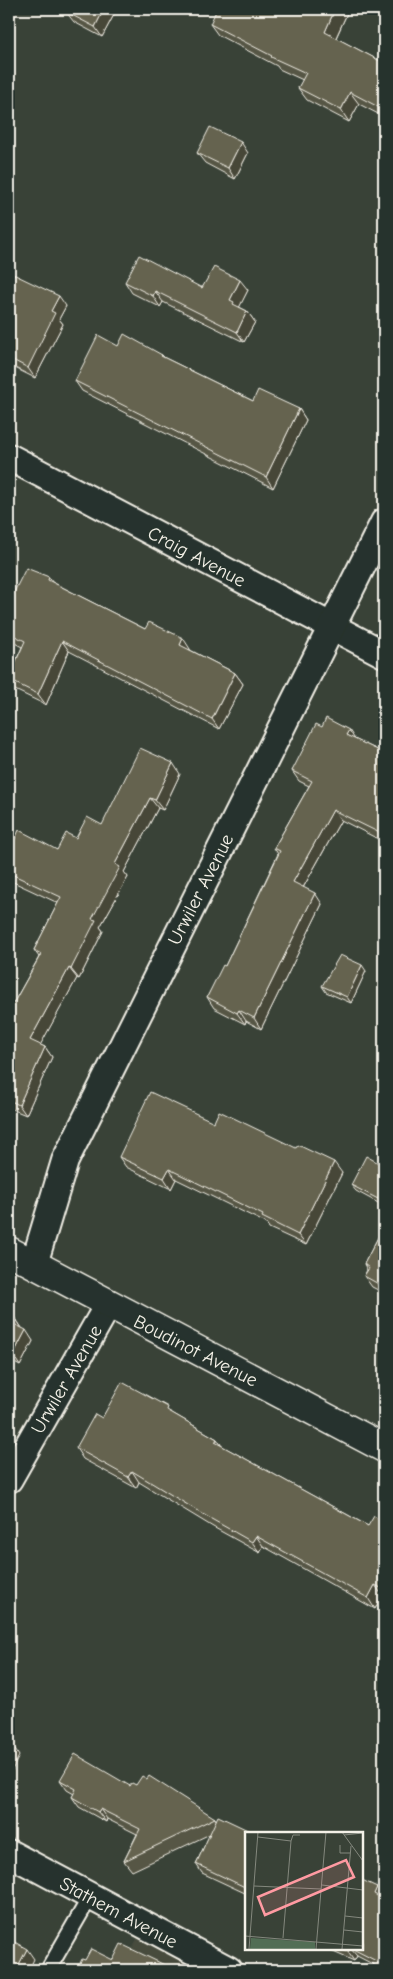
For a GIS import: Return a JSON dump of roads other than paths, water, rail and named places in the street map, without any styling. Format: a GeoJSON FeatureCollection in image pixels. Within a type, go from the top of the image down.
{"type":"FeatureCollection","features":[{"type":"Feature","properties":{"kind":"street","name":"Craig Avenue"},"geometry":{"type":"LineString","coordinates":[[9,457],[384,654]]}},
{"type":"Feature","properties":{"kind":"street","name":"Urwiler Avenue"},"geometry":{"type":"LineString","coordinates":[[34,1264],[65,1161],[384,522]]}},
{"type":"Feature","properties":{"kind":"street","name":"Boudinot Avenue"},"geometry":{"type":"LineString","coordinates":[[9,1251],[384,1448]]}},
{"type":"Feature","properties":{"kind":"street","name":"Urwiler Avenue"},"geometry":{"type":"LineString","coordinates":[[9,1479],[108,1304]]}},
{"type":"Feature","properties":{"kind":"street","name":"Stathem Avenue"},"geometry":{"type":"LineString","coordinates":[[9,1853],[229,1970]]}},
{"type":"Feature","properties":{"kind":"lane"},"geometry":{"type":"LineString","coordinates":[[48,1970],[90,1897]]}}]}
